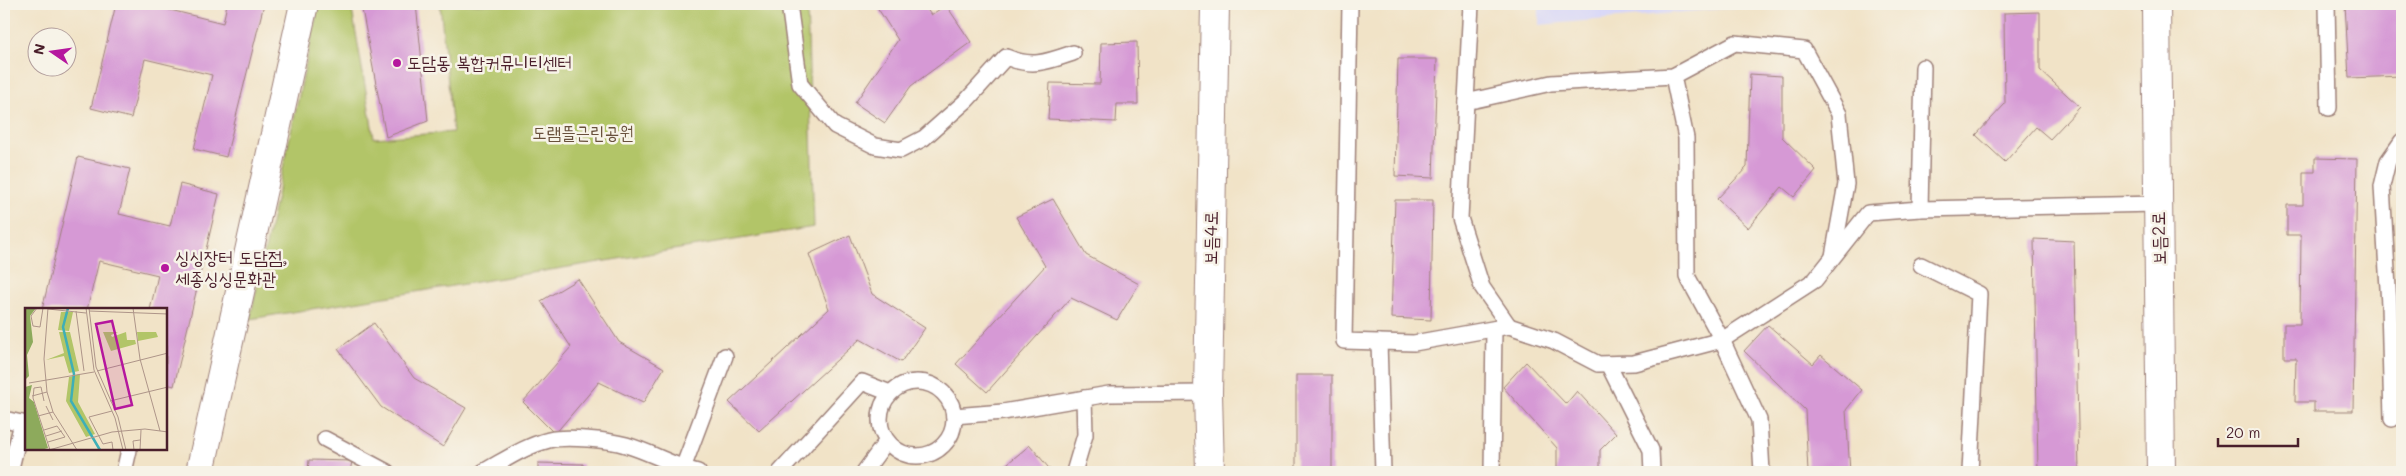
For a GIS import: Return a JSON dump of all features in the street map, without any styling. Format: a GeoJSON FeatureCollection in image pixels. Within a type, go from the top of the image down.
{"type":"FeatureCollection","features":[{"type":"Feature","properties":{"kind":"street"},"geometry":{"type":"LineString","coordinates":[[200,472],[304,4]]}},
{"type":"Feature","properties":{"kind":"street","name":"보듬4로"},"geometry":{"type":"LineString","coordinates":[[1210,472],[1208,393],[1215,4]]}},
{"type":"Feature","properties":{"kind":"street","name":"보듬2로"},"geometry":{"type":"LineString","coordinates":[[2156,4],[2161,472]]}},
{"type":"Feature","properties":{"kind":"lane"},"geometry":{"type":"LineString","coordinates":[[789,4],[800,84],[835,126],[876,146],[901,150],[924,138],[967,100],[1006,56],[1022,64],[1050,61],[1073,53]]}},
{"type":"Feature","properties":{"kind":"lane"},"geometry":{"type":"LineString","coordinates":[[1350,4],[1344,341],[1414,343],[1509,326],[1554,341],[1598,364],[1634,363],[1722,340],[1815,280],[1868,213],[1920,209],[2158,204]]}},
{"type":"Feature","properties":{"kind":"lane"},"geometry":{"type":"LineString","coordinates":[[1471,4],[1460,218],[1482,287],[1509,326]]}},
{"type":"Feature","properties":{"kind":"lane"},"geometry":{"type":"LineString","coordinates":[[2327,4],[2329,108]]}},
{"type":"Feature","properties":{"kind":"lane"},"geometry":{"type":"LineString","coordinates":[[1466,102],[1551,83],[1672,76],[1735,44],[1804,50],[1839,114],[1846,184],[1832,259]]}},
{"type":"Feature","properties":{"kind":"lane"},"geometry":{"type":"LineString","coordinates":[[1920,209],[1924,66]]}},
{"type":"Feature","properties":{"kind":"lane"},"geometry":{"type":"LineString","coordinates":[[1672,76],[1686,138],[1688,276],[1722,340],[1758,420],[1762,472]]}},
{"type":"Feature","properties":{"kind":"lane"},"geometry":{"type":"LineString","coordinates":[[2392,418],[2397,383],[2382,186],[2388,161],[2402,141]]}},
{"type":"Feature","properties":{"kind":"lane"},"geometry":{"type":"LineString","coordinates":[[1921,265],[1979,294],[1970,472]]}},
{"type":"Feature","properties":{"kind":"lane"},"geometry":{"type":"LineString","coordinates":[[1492,472],[1494,329]]}},
{"type":"Feature","properties":{"kind":"lane"},"geometry":{"type":"LineString","coordinates":[[1379,342],[1383,472]]}},
{"type":"Feature","properties":{"kind":"lane"},"geometry":{"type":"LineString","coordinates":[[683,468],[725,356]]}},
{"type":"Feature","properties":{"kind":"lane"},"geometry":{"type":"LineString","coordinates":[[1608,364],[1651,450],[1652,472]]}},
{"type":"Feature","properties":{"kind":"lane"},"geometry":{"type":"LineString","coordinates":[[780,472],[862,382],[890,393]]}},
{"type":"Feature","properties":{"kind":"lane"},"geometry":{"type":"LineString","coordinates":[[909,382],[922,382],[934,386],[944,393],[951,404],[954,416],[949,439],[941,448],[930,455],[906,456],[886,442],[881,431],[879,419],[882,406],[890,393],[897,387],[909,382]]}},
{"type":"Feature","properties":{"kind":"lane"},"geometry":{"type":"LineString","coordinates":[[954,416],[1003,412],[1110,394],[1208,393]]}},
{"type":"Feature","properties":{"kind":"lane"},"geometry":{"type":"LineString","coordinates":[[1074,472],[1085,435],[1084,398]]}},
{"type":"Feature","properties":{"kind":"lane"},"geometry":{"type":"LineString","coordinates":[[4,419],[24,423],[10,472]]}},
{"type":"Feature","properties":{"kind":"lane"},"geometry":{"type":"LineString","coordinates":[[325,439],[387,472]]}},
{"type":"Feature","properties":{"kind":"lane"},"geometry":{"type":"LineString","coordinates":[[484,472],[522,450],[551,440],[602,440],[627,445],[683,468],[698,472]]}},
{"type":"Feature","properties":{"kind":"lane"},"geometry":{"type":"LineString","coordinates":[[864,472],[886,442]]}},
{"type":"Feature","properties":{"kind":"lane"},"geometry":{"type":"LineString","coordinates":[[124,472],[128,451]]}},
{"type":"Feature","properties":{"kind":"shaded area"},"geometry":{"type":"Polygon","coordinates":[[[1539,4],[1776,4],[1539,25],[1539,4]]]}},
{"type":"Feature","properties":{"kind":"green space","name":"도램뜰근린공원"},"geometry":{"type":"Polygon","coordinates":[[[319,4],[351,4],[374,138],[453,132],[440,4],[807,4],[814,227],[250,319],[319,4]]]}},
{"type":"Feature","properties":{"kind":"building"},"geometry":{"type":"Polygon","coordinates":[[[116,4],[159,4],[158,7],[223,23],[227,4],[264,4],[226,157],[194,149],[212,75],[145,59],[131,118],[91,108],[116,4]]]}},
{"type":"Feature","properties":{"kind":"building","name":"도담동 복합커뮤니티센터"},"geometry":{"type":"Polygon","coordinates":[[[361,4],[416,4],[428,121],[386,137],[361,4]]]}},
{"type":"Feature","properties":{"kind":"building"},"geometry":{"type":"Polygon","coordinates":[[[875,4],[923,4],[931,15],[946,5],[971,42],[911,86],[885,123],[855,103],[898,40],[875,4]]]}},
{"type":"Feature","properties":{"kind":"building"},"geometry":{"type":"Polygon","coordinates":[[[2345,4],[2402,4],[2402,76],[2349,78],[2345,4]]]}},
{"type":"Feature","properties":{"kind":"building"},"geometry":{"type":"Polygon","coordinates":[[[2040,12],[2040,70],[2080,107],[2050,139],[2036,127],[2005,162],[1976,135],[2005,104],[2004,13],[2040,12]]]}},
{"type":"Feature","properties":{"kind":"building"},"geometry":{"type":"Polygon","coordinates":[[[1137,42],[1138,104],[1117,104],[1116,122],[1048,119],[1050,83],[1100,84],[1101,43],[1137,42]]]}},
{"type":"Feature","properties":{"kind":"building"},"geometry":{"type":"Polygon","coordinates":[[[1398,59],[1437,59],[1433,178],[1395,176],[1398,59]]]}},
{"type":"Feature","properties":{"kind":"building"},"geometry":{"type":"Polygon","coordinates":[[[1750,74],[1782,76],[1782,137],[1816,170],[1794,197],[1782,187],[1748,228],[1717,199],[1747,167],[1750,74]]]}},
{"type":"Feature","properties":{"kind":"building","name":"싱싱장터 도담점, 세종싱싱문화관"},"geometry":{"type":"Polygon","coordinates":[[[78,157],[130,169],[119,214],[170,226],[180,184],[219,194],[174,386],[168,384],[168,308],[150,308],[158,275],[99,261],[87,308],[42,308],[78,157]]]}},
{"type":"Feature","properties":{"kind":"building"},"geometry":{"type":"Polygon","coordinates":[[[2315,158],[2357,159],[2353,411],[2314,411],[2314,402],[2295,402],[2296,358],[2284,358],[2284,324],[2300,324],[2301,235],[2287,235],[2287,205],[2303,205],[2303,172],[2315,172],[2315,158]]]}},
{"type":"Feature","properties":{"kind":"building"},"geometry":{"type":"Polygon","coordinates":[[[1053,199],[1086,255],[1139,284],[1117,320],[1071,298],[987,392],[956,364],[1045,266],[1016,217],[1053,199]]]}},
{"type":"Feature","properties":{"kind":"building"},"geometry":{"type":"Polygon","coordinates":[[[1395,200],[1433,200],[1431,320],[1391,318],[1395,200]]]}},
{"type":"Feature","properties":{"kind":"building"},"geometry":{"type":"Polygon","coordinates":[[[850,235],[872,294],[925,328],[901,362],[860,339],[759,431],[729,402],[829,309],[809,254],[850,235]]]}},
{"type":"Feature","properties":{"kind":"building"},"geometry":{"type":"Polygon","coordinates":[[[2034,239],[2074,241],[2079,472],[2038,472],[2034,239]]]}},
{"type":"Feature","properties":{"kind":"building"},"geometry":{"type":"Polygon","coordinates":[[[578,279],[619,342],[664,368],[643,403],[599,382],[555,434],[523,402],[571,347],[541,301],[578,279]]]}},
{"type":"Feature","properties":{"kind":"building"},"geometry":{"type":"Polygon","coordinates":[[[374,323],[414,378],[466,408],[443,447],[381,407],[338,349],[374,323]]]}},
{"type":"Feature","properties":{"kind":"building"},"geometry":{"type":"Polygon","coordinates":[[[1768,325],[1813,364],[1821,355],[1862,390],[1846,410],[1850,472],[1808,472],[1805,410],[1744,351],[1768,325]]]}},
{"type":"Feature","properties":{"kind":"building"},"geometry":{"type":"Polygon","coordinates":[[[1526,362],[1566,404],[1577,391],[1616,434],[1600,450],[1600,472],[1557,472],[1557,448],[1503,387],[1526,362]]]}},
{"type":"Feature","properties":{"kind":"building"},"geometry":{"type":"Polygon","coordinates":[[[1296,375],[1332,375],[1332,472],[1296,472],[1296,375]]]}},
{"type":"Feature","properties":{"kind":"building"},"geometry":{"type":"Polygon","coordinates":[[[1030,445],[1052,472],[997,472],[1030,445]]]}},
{"type":"Feature","properties":{"kind":"building"},"geometry":{"type":"Polygon","coordinates":[[[309,460],[352,461],[350,472],[308,472],[309,460]]]}},
{"type":"Feature","properties":{"kind":"building"},"geometry":{"type":"Polygon","coordinates":[[[538,463],[583,464],[583,472],[538,472],[538,463]]]}},
{"type":"Feature","properties":{"kind":"place","name":"도담동 복합커뮤니티센터"},"geometry":{"type":"Point","coordinates":[397,63]}},
{"type":"Feature","properties":{"kind":"place","name":"싱싱장터 도담점, 세종싱싱문화관"},"geometry":{"type":"Point","coordinates":[165,268]}}]}
